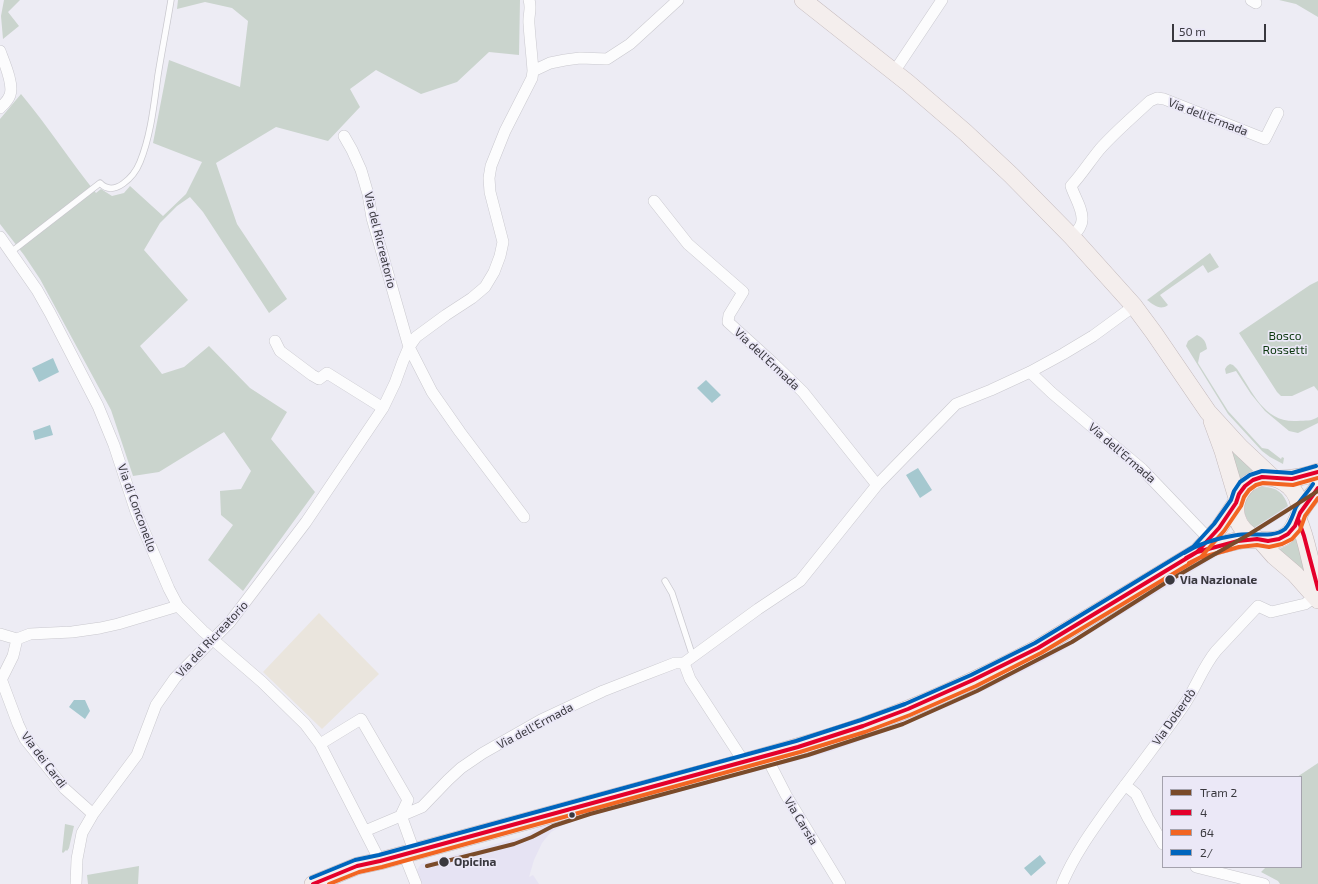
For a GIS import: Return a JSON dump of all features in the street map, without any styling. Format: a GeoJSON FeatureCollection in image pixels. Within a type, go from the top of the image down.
{"type":"FeatureCollection","features":[{"type":"Feature","properties":{"kind":"main road"},"geometry":{"type":"LineString","coordinates":[[313,884],[357,866],[766,756],[864,726],[922,704],[1038,648],[1197,552],[1238,541],[1279,540],[1296,526],[1299,516],[1299,503],[1293,490],[1275,478],[1240,447],[1208,412],[1134,306],[1072,237],[1011,175],[965,132],[894,72],[803,0]]}},
{"type":"Feature","properties":{"kind":"main road"},"geometry":{"type":"LineString","coordinates":[[1208,412],[1224,450],[1236,501],[1235,512],[1242,529],[1248,535],[1258,540],[1317,595]]}},
{"type":"Feature","properties":{"kind":"main road"},"geometry":{"type":"LineString","coordinates":[[1197,552],[1218,528],[1245,486],[1253,480],[1262,477],[1292,479],[1318,472]]}},
{"type":"Feature","properties":{"kind":"main road"},"geometry":{"type":"LineString","coordinates":[[1299,516],[1318,488]]}},
{"type":"Feature","properties":{"kind":"main road"},"geometry":{"type":"LineString","coordinates":[[1299,516],[1317,595]]}},
{"type":"Feature","properties":{"kind":"street","name":"Via del Ricreatorio"},"geometry":{"type":"LineString","coordinates":[[76,884],[79,845],[82,833],[93,814],[137,755],[156,705],[175,678],[213,640],[245,604],[306,522],[383,408],[409,347],[416,337],[472,298],[485,287],[494,272],[503,242],[493,208],[489,178],[491,166],[505,131],[532,78],[533,71],[529,23],[531,8],[529,0]]}},
{"type":"Feature","properties":{"kind":"street"},"geometry":{"type":"LineString","coordinates":[[533,71],[550,63],[565,60],[580,58],[607,59],[630,44],[678,0]]}},
{"type":"Feature","properties":{"kind":"street"},"geometry":{"type":"LineString","coordinates":[[894,72],[942,0]]}},
{"type":"Feature","properties":{"kind":"street"},"geometry":{"type":"LineString","coordinates":[[0,51],[9,78],[11,90],[7,101],[0,108]]}},
{"type":"Feature","properties":{"kind":"street","name":"Via dell'Ermada"},"geometry":{"type":"LineString","coordinates":[[1072,237],[1082,221],[1080,210],[1071,186],[1110,137],[1150,101],[1156,98],[1164,99],[1265,139],[1278,113]]}},
{"type":"Feature","properties":{"kind":"street","name":"Via del Ricreatorio"},"geometry":{"type":"LineString","coordinates":[[344,136],[361,170],[368,194],[372,218],[409,347],[432,392],[524,517]]}},
{"type":"Feature","properties":{"kind":"street","name":"Via dell'Ermada"},"geometry":{"type":"LineString","coordinates":[[654,201],[688,244],[743,292],[729,315],[728,322],[803,392],[877,485]]}},
{"type":"Feature","properties":{"kind":"street","name":"Via di Conconello"},"geometry":{"type":"LineString","coordinates":[[0,237],[37,290],[98,406],[114,445],[136,512],[169,589],[178,606],[213,640],[262,682],[305,724],[320,744],[380,861]]}},
{"type":"Feature","properties":{"kind":"street","name":"Via dell'Ermada"},"geometry":{"type":"LineString","coordinates":[[365,831],[422,807],[462,768],[483,753],[541,720],[624,683],[675,663],[688,660],[758,609],[800,581],[877,485],[956,404],[992,390],[1030,372],[1093,336],[1134,306]]}},
{"type":"Feature","properties":{"kind":"street"},"geometry":{"type":"LineString","coordinates":[[275,341],[280,352],[312,375],[319,379],[327,373],[383,408]]}},
{"type":"Feature","properties":{"kind":"street","name":"Via dell'Ermada"},"geometry":{"type":"LineString","coordinates":[[1030,372],[1052,393],[1142,469],[1209,539]]}},
{"type":"Feature","properties":{"kind":"street","name":"Via Doberdò"},"geometry":{"type":"LineString","coordinates":[[1062,884],[1083,843],[1190,697],[1211,658],[1258,606],[1271,612],[1305,604],[1317,595]]}},
{"type":"Feature","properties":{"kind":"street"},"geometry":{"type":"LineString","coordinates":[[0,634],[17,639],[30,634],[72,632],[100,628],[178,606]]}},
{"type":"Feature","properties":{"kind":"street"},"geometry":{"type":"LineString","coordinates":[[1,679],[13,656],[17,639]]}},
{"type":"Feature","properties":{"kind":"street"},"geometry":{"type":"LineString","coordinates":[[688,660],[690,679],[744,762]]}},
{"type":"Feature","properties":{"kind":"street","name":"Via dei Cardi"},"geometry":{"type":"LineString","coordinates":[[1,679],[25,739],[65,789],[93,814]]}},
{"type":"Feature","properties":{"kind":"street"},"geometry":{"type":"LineString","coordinates":[[320,744],[361,719],[408,800],[401,815],[416,884]]}},
{"type":"Feature","properties":{"kind":"street","name":"Via Carsia"},"geometry":{"type":"LineString","coordinates":[[766,756],[780,785],[840,884]]}},
{"type":"Feature","properties":{"kind":"street"},"geometry":{"type":"LineString","coordinates":[[1125,785],[1136,794],[1162,842]]}},
{"type":"Feature","properties":{"kind":"street"},"geometry":{"type":"LineString","coordinates":[[1200,868],[1264,884]]}},
{"type":"Feature","properties":{"kind":"lane"},"geometry":{"type":"LineString","coordinates":[[11,252],[100,183],[104,187],[112,189],[120,186],[135,172],[140,162],[152,119],[170,0]]}},
{"type":"Feature","properties":{"kind":"lane"},"geometry":{"type":"LineString","coordinates":[[666,582],[672,593],[688,660]]}},
{"type":"Feature","properties":{"kind":"shaded area"},"geometry":{"type":"Polygon","coordinates":[[[1288,506],[1288,513],[1260,531],[1254,528],[1288,506]]]}},
{"type":"Feature","properties":{"kind":"shaded area"},"geometry":{"type":"Polygon","coordinates":[[[1224,552],[1055,655],[994,686],[950,706],[885,732],[829,752],[777,766],[774,759],[882,725],[1190,562],[1224,552]]]}},
{"type":"Feature","properties":{"kind":"shaded area"},"geometry":{"type":"Polygon","coordinates":[[[319,613],[379,674],[322,729],[263,672],[319,613]]]}},
{"type":"Feature","properties":{"kind":"shaded area"},"geometry":{"type":"Polygon","coordinates":[[[762,762],[765,769],[565,824],[551,832],[542,843],[534,860],[529,877],[533,875],[539,884],[422,884],[417,870],[421,864],[525,836],[546,823],[762,762]]]}},
{"type":"Feature","properties":{"kind":"green space"},"geometry":{"type":"Polygon","coordinates":[[[4,0],[20,0],[8,12],[19,26],[3,39],[1,16],[4,0]]]}},
{"type":"Feature","properties":{"kind":"green space"},"geometry":{"type":"Polygon","coordinates":[[[178,0],[520,0],[519,55],[489,52],[457,82],[421,94],[376,70],[350,89],[360,107],[328,141],[276,127],[216,163],[237,224],[287,299],[269,313],[203,212],[190,197],[177,206],[160,223],[144,250],[188,300],[140,346],[162,374],[184,367],[209,346],[250,388],[287,412],[271,439],[315,492],[243,591],[208,560],[233,525],[221,515],[220,491],[241,489],[251,471],[224,432],[159,472],[133,476],[111,410],[40,279],[0,224],[0,119],[21,94],[96,193],[101,189],[112,196],[124,193],[130,186],[163,216],[186,194],[202,162],[153,143],[169,60],[240,87],[248,21],[232,8],[205,2],[177,9],[178,0]]]}},
{"type":"Feature","properties":{"kind":"green space"},"geometry":{"type":"Polygon","coordinates":[[[1279,0],[1318,0],[1318,17],[1296,4],[1279,0]]]}},
{"type":"Feature","properties":{"kind":"green space"},"geometry":{"type":"Polygon","coordinates":[[[1210,253],[1219,267],[1208,273],[1203,265],[1160,295],[1168,305],[1165,307],[1157,307],[1147,300],[1210,253]]]}},
{"type":"Feature","properties":{"kind":"green space","name":"Bosco Rossetti"},"geometry":{"type":"Polygon","coordinates":[[[1318,281],[1318,391],[1314,386],[1292,396],[1281,396],[1239,333],[1318,281]]]}},
{"type":"Feature","properties":{"kind":"green space"},"geometry":{"type":"Polygon","coordinates":[[[1197,335],[1204,340],[1207,349],[1200,353],[1198,363],[1228,411],[1262,448],[1268,449],[1281,459],[1282,457],[1284,458],[1283,464],[1262,451],[1228,414],[1186,346],[1188,341],[1197,335]]]}},
{"type":"Feature","properties":{"kind":"green space"},"geometry":{"type":"Polygon","coordinates":[[[1230,364],[1237,369],[1254,396],[1276,417],[1297,421],[1313,420],[1318,417],[1318,423],[1298,433],[1289,431],[1265,411],[1251,394],[1236,371],[1226,374],[1225,369],[1230,364]]]}},
{"type":"Feature","properties":{"kind":"green space"},"geometry":{"type":"Polygon","coordinates":[[[1225,439],[1260,472],[1239,485],[1225,439]]]}},
{"type":"Feature","properties":{"kind":"green space"},"geometry":{"type":"Polygon","coordinates":[[[1260,487],[1278,491],[1284,497],[1288,506],[1254,528],[1246,517],[1244,505],[1249,495],[1260,487]]]}},
{"type":"Feature","properties":{"kind":"green space"},"geometry":{"type":"Polygon","coordinates":[[[1299,536],[1311,582],[1275,551],[1288,545],[1299,536]]]}},
{"type":"Feature","properties":{"kind":"green space"},"geometry":{"type":"Polygon","coordinates":[[[1318,763],[1318,884],[1280,884],[1278,881],[1261,872],[1265,868],[1302,868],[1302,776],[1298,776],[1318,763]]]}},
{"type":"Feature","properties":{"kind":"green space"},"geometry":{"type":"Polygon","coordinates":[[[65,824],[74,826],[69,848],[63,853],[62,852],[65,824]]]}},
{"type":"Feature","properties":{"kind":"green space"},"geometry":{"type":"Polygon","coordinates":[[[139,866],[138,884],[88,884],[87,875],[139,866]]]}},
{"type":"Feature","properties":{"kind":"water"},"geometry":{"type":"Polygon","coordinates":[[[53,358],[59,372],[39,382],[32,368],[53,358]]]}},
{"type":"Feature","properties":{"kind":"water"},"geometry":{"type":"Polygon","coordinates":[[[706,380],[721,395],[712,403],[697,388],[706,380]]]}},
{"type":"Feature","properties":{"kind":"water"},"geometry":{"type":"Polygon","coordinates":[[[50,425],[53,435],[35,440],[33,431],[50,425]]]}},
{"type":"Feature","properties":{"kind":"water"},"geometry":{"type":"Polygon","coordinates":[[[918,468],[932,490],[920,498],[906,475],[918,468]]]}},
{"type":"Feature","properties":{"kind":"water"},"geometry":{"type":"Polygon","coordinates":[[[74,700],[85,700],[90,711],[85,719],[69,707],[74,700]]]}},
{"type":"Feature","properties":{"kind":"water"},"geometry":{"type":"Polygon","coordinates":[[[1040,855],[1046,863],[1031,876],[1024,868],[1040,855]]]}},
{"type":"Feature","properties":{"kind":"tram line","name":"2"},"geometry":{"type":"LineString","coordinates":[[427,866],[514,844],[553,826],[590,814],[808,755],[903,724],[977,691],[1072,642],[1170,580],[1248,535],[1318,491]]}},
{"type":"Feature","properties":{"kind":"transit line","name":"2/"},"geometry":{"type":"LineString","coordinates":[[311,878],[355,860],[379,855],[796,741],[905,704],[971,675],[1035,643],[1193,547],[1214,524],[1231,500],[1234,491],[1240,482],[1250,475],[1262,471],[1292,473],[1316,466]]}},
{"type":"Feature","properties":{"kind":"transit line","name":"4"},"geometry":{"type":"LineString","coordinates":[[313,884],[357,866],[798,747],[863,726],[908,709],[973,680],[1038,648],[1197,552],[1219,528],[1236,503],[1239,494],[1245,486],[1253,480],[1262,477],[1292,479],[1318,472]]}},
{"type":"Feature","properties":{"kind":"transit line","name":"64"},"geometry":{"type":"LineString","coordinates":[[329,884],[359,872],[382,867],[800,752],[865,732],[910,715],[976,686],[1041,653],[1201,557],[1224,531],[1241,506],[1244,497],[1249,490],[1256,485],[1263,483],[1293,485],[1318,478]]}},
{"type":"Feature","properties":{"kind":"transit line","name":"2/"},"geometry":{"type":"LineString","coordinates":[[1184,553],[1209,541],[1243,534],[1268,535],[1280,532],[1287,527],[1296,507],[1313,484]]}},
{"type":"Feature","properties":{"kind":"transit line","name":"4"},"geometry":{"type":"LineString","coordinates":[[1186,558],[1197,552],[1238,541],[1257,539],[1268,541],[1279,539],[1288,534],[1295,526],[1300,513],[1318,488]]}},
{"type":"Feature","properties":{"kind":"transit line","name":"64"},"geometry":{"type":"LineString","coordinates":[[1189,563],[1199,558],[1239,547],[1257,545],[1269,547],[1282,544],[1292,539],[1300,530],[1305,516],[1318,498]]}},
{"type":"Feature","properties":{"kind":"transit line","name":"4"},"geometry":{"type":"LineString","coordinates":[[1298,519],[1318,589]]}},
{"type":"Feature","properties":{"kind":"place","name":"Via Nazionale"},"geometry":{"type":"Point","coordinates":[1170,580]}},
{"type":"Feature","properties":{"kind":"place","name":"Opicina"},"geometry":{"type":"Point","coordinates":[444,862]}}]}
